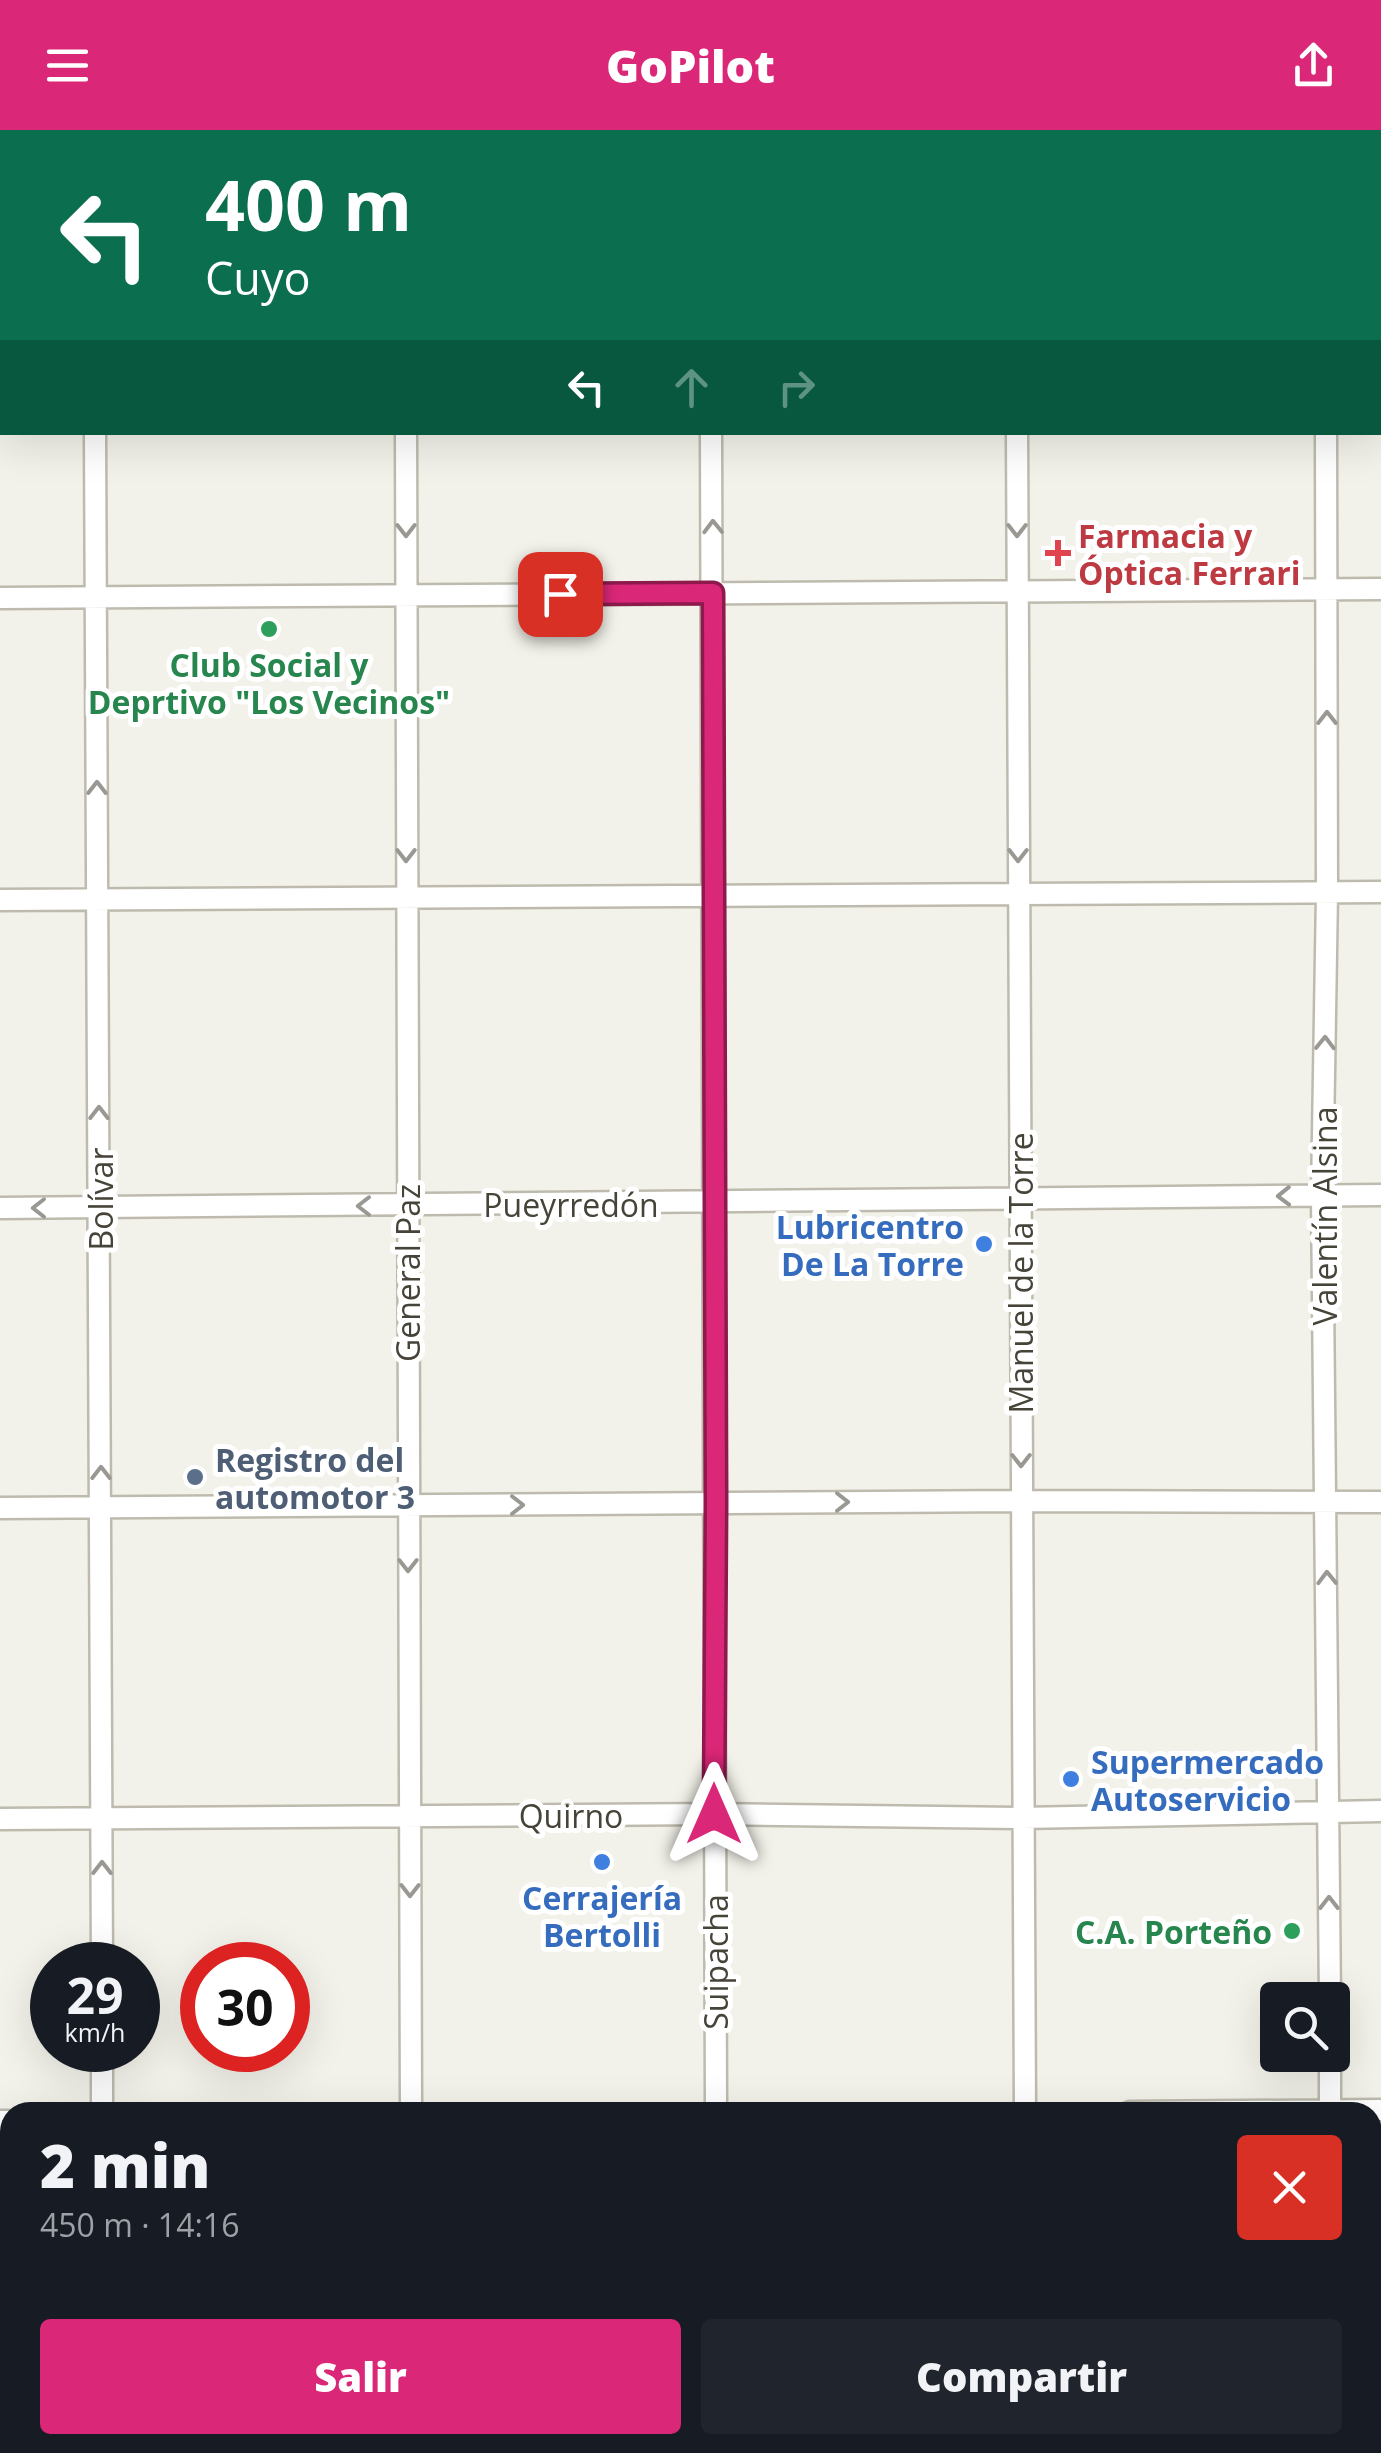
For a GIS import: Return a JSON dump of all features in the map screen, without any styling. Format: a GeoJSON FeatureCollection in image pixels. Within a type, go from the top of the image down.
{"type":"FeatureCollection","features":[{"type":"Feature","properties":{"kind":"street","name":"Bolívar"},"geometry":{"type":"LineString","coordinates":[[96,435],[102,1942]]}},
{"type":"Feature","properties":{"kind":"street","name":"General Paz"},"geometry":{"type":"LineString","coordinates":[[406,435],[412,2102]]}},
{"type":"Feature","properties":{"kind":"street","name":"Suipacha"},"geometry":{"type":"LineString","coordinates":[[712,435],[716,2102]]}},
{"type":"Feature","properties":{"kind":"street","name":"Manuel de la Torre"},"geometry":{"type":"LineString","coordinates":[[1017,435],[1025,2102]]}},
{"type":"Feature","properties":{"kind":"street","name":"Valentín Alsina"},"geometry":{"type":"LineString","coordinates":[[1326,435],[1328,893],[1322,1196],[1330,1982]]}},
{"type":"Feature","properties":{"kind":"street"},"geometry":{"type":"LineString","coordinates":[[0,598],[1381,589]]}},
{"type":"Feature","properties":{"kind":"street"},"geometry":{"type":"LineString","coordinates":[[0,900],[1381,892]]}},
{"type":"Feature","properties":{"kind":"street","name":"Pueyrredón"},"geometry":{"type":"LineString","coordinates":[[0,1208],[1381,1196]]}},
{"type":"Feature","properties":{"kind":"street"},"geometry":{"type":"LineString","coordinates":[[0,1508],[1381,1502]]}},
{"type":"Feature","properties":{"kind":"street","name":"Quirno"},"geometry":{"type":"LineString","coordinates":[[0,1819],[714,1814],[1022,1818],[1381,1811]]}},
{"type":"Feature","properties":{"kind":"street"},"geometry":{"type":"LineString","coordinates":[[102,2072],[102,2102]]}},
{"type":"Feature","properties":{"kind":"street"},"geometry":{"type":"LineString","coordinates":[[1330,2072],[1330,2102]]}},
{"type":"Feature","properties":{"kind":"place","name":"Farmacia y Óptica Ferrari"},"geometry":{"type":"Point","coordinates":[1058,553]}},
{"type":"Feature","properties":{"kind":"place","name":"Club Social y Deprtivo \"Los Vecinos\""},"geometry":{"type":"Point","coordinates":[269,629]}},
{"type":"Feature","properties":{"kind":"place","name":"Lubricentro De La Torre"},"geometry":{"type":"Point","coordinates":[984,1244]}},
{"type":"Feature","properties":{"kind":"place","name":"Registro del automotor 3"},"geometry":{"type":"Point","coordinates":[195,1477]}},
{"type":"Feature","properties":{"kind":"place","name":"Supermercado Autoservicio"},"geometry":{"type":"Point","coordinates":[1071,1779]}},
{"type":"Feature","properties":{"kind":"place","name":"Cerrajería Bertolli"},"geometry":{"type":"Point","coordinates":[602,1862]}},
{"type":"Feature","properties":{"kind":"place","name":"C.A. Porteño"},"geometry":{"type":"Point","coordinates":[1292,1931]}},
{"type":"Feature","properties":{"kind":"route"},"geometry":{"type":"LineString","coordinates":[[560,594],[713,593],[714,1814]]}}]}
